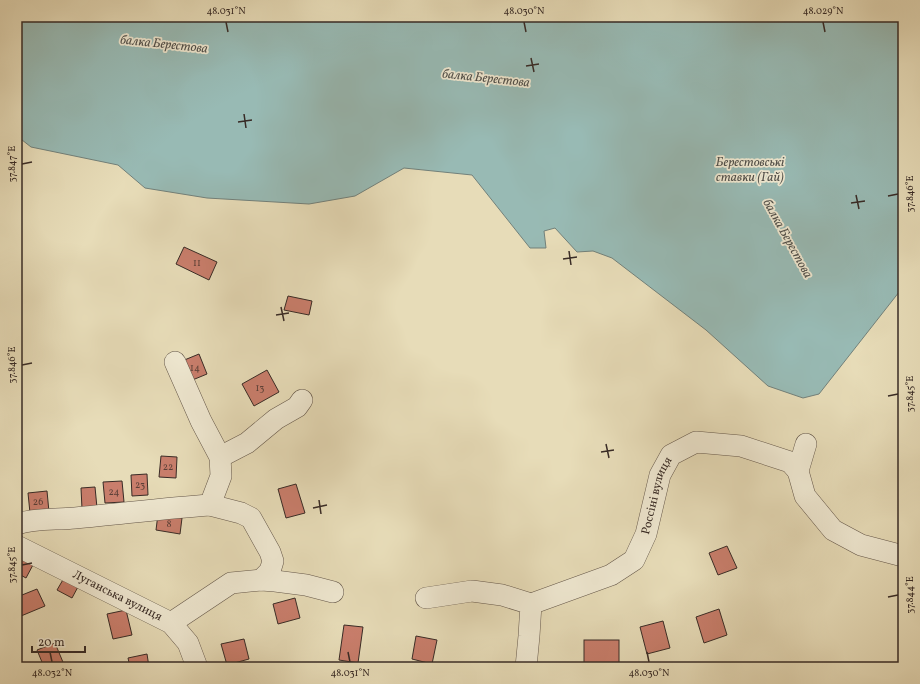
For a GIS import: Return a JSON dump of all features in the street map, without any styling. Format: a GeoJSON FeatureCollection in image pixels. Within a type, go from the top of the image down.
{"type":"FeatureCollection","features":[{"type":"Feature","properties":{"kind":"street"},"geometry":{"type":"LineString","coordinates":[[175,362],[220,457],[221,476],[210,505]]}},
{"type":"Feature","properties":{"kind":"street"},"geometry":{"type":"LineString","coordinates":[[220,457],[247,442],[276,419],[297,407],[302,400]]}},
{"type":"Feature","properties":{"kind":"street","name":"Россіні вулиця"},"geometry":{"type":"LineString","coordinates":[[531,604],[611,575],[634,560],[646,534],[660,475],[671,455],[696,442],[742,446],[790,462],[798,471]]}},
{"type":"Feature","properties":{"kind":"street"},"geometry":{"type":"LineString","coordinates":[[806,444],[798,471],[805,496],[832,530],[861,545],[903,556]]}},
{"type":"Feature","properties":{"kind":"street"},"geometry":{"type":"LineString","coordinates":[[17,524],[28,521],[210,505],[241,513],[251,518],[270,552],[273,562],[270,570],[261,580]]}},
{"type":"Feature","properties":{"kind":"street","name":"Луганська вулиця"},"geometry":{"type":"LineString","coordinates":[[17,546],[171,623],[188,643],[197,667]]}},
{"type":"Feature","properties":{"kind":"street"},"geometry":{"type":"LineString","coordinates":[[171,623],[231,583],[261,580],[275,581],[306,585],[333,592]]}},
{"type":"Feature","properties":{"kind":"street"},"geometry":{"type":"LineString","coordinates":[[426,598],[472,591],[502,595],[531,604],[526,667]]}},
{"type":"Feature","properties":{"kind":"water","name":"Берестовські ставки (Гай)"},"geometry":{"type":"Polygon","coordinates":[[[17,17],[903,17],[903,287],[819,394],[803,398],[768,386],[706,330],[612,258],[593,251],[577,252],[555,228],[544,231],[546,248],[530,248],[472,175],[404,168],[355,196],[309,204],[207,198],[145,188],[118,165],[31,147],[17,136],[17,17]]]}},
{"type":"Feature","properties":{"kind":"building"},"geometry":{"type":"Polygon","coordinates":[[[184,247],[217,262],[209,280],[176,264],[184,247]]]}},
{"type":"Feature","properties":{"kind":"building"},"geometry":{"type":"Polygon","coordinates":[[[288,296],[312,301],[309,315],[284,310],[288,296]]]}},
{"type":"Feature","properties":{"kind":"building"},"geometry":{"type":"Polygon","coordinates":[[[199,354],[207,374],[190,381],[182,361],[199,354]]]}},
{"type":"Feature","properties":{"kind":"building"},"geometry":{"type":"Polygon","coordinates":[[[267,370],[279,392],[254,406],[242,384],[267,370]]]}},
{"type":"Feature","properties":{"kind":"building"},"geometry":{"type":"Polygon","coordinates":[[[161,456],[177,457],[176,478],[159,477],[161,456]]]}},
{"type":"Feature","properties":{"kind":"building"},"geometry":{"type":"Polygon","coordinates":[[[147,474],[148,495],[132,496],[131,475],[147,474]]]}},
{"type":"Feature","properties":{"kind":"building"},"geometry":{"type":"Polygon","coordinates":[[[122,481],[124,502],[105,503],[103,482],[122,481]]]}},
{"type":"Feature","properties":{"kind":"building"},"geometry":{"type":"Polygon","coordinates":[[[296,484],[305,513],[286,518],[278,489],[296,484]]]}},
{"type":"Feature","properties":{"kind":"building"},"geometry":{"type":"Polygon","coordinates":[[[95,487],[97,508],[82,509],[81,488],[95,487]]]}},
{"type":"Feature","properties":{"kind":"building"},"geometry":{"type":"Polygon","coordinates":[[[47,491],[49,512],[30,513],[28,493],[47,491]]]}},
{"type":"Feature","properties":{"kind":"building"},"geometry":{"type":"Polygon","coordinates":[[[158,514],[182,518],[180,534],[156,530],[158,514]]]}},
{"type":"Feature","properties":{"kind":"building"},"geometry":{"type":"Polygon","coordinates":[[[727,546],[737,568],[718,575],[709,553],[727,546]]]}},
{"type":"Feature","properties":{"kind":"building"},"geometry":{"type":"Polygon","coordinates":[[[17,554],[34,563],[26,578],[17,573],[17,554]]]}},
{"type":"Feature","properties":{"kind":"building"},"geometry":{"type":"Polygon","coordinates":[[[64,578],[79,585],[72,598],[57,590],[64,578]]]}},
{"type":"Feature","properties":{"kind":"building"},"geometry":{"type":"Polygon","coordinates":[[[37,589],[45,606],[21,616],[17,607],[17,597],[37,589]]]}},
{"type":"Feature","properties":{"kind":"building"},"geometry":{"type":"Polygon","coordinates":[[[295,598],[300,618],[278,624],[273,604],[295,598]]]}},
{"type":"Feature","properties":{"kind":"building"},"geometry":{"type":"Polygon","coordinates":[[[719,609],[727,635],[704,643],[696,617],[719,609]]]}},
{"type":"Feature","properties":{"kind":"building"},"geometry":{"type":"Polygon","coordinates":[[[126,610],[132,635],[113,639],[107,614],[126,610]]]}},
{"type":"Feature","properties":{"kind":"building"},"geometry":{"type":"Polygon","coordinates":[[[663,621],[670,648],[647,654],[640,627],[663,621]]]}},
{"type":"Feature","properties":{"kind":"building"},"geometry":{"type":"Polygon","coordinates":[[[344,625],[363,627],[358,663],[339,660],[344,625]]]}},
{"type":"Feature","properties":{"kind":"building"},"geometry":{"type":"Polygon","coordinates":[[[416,636],[437,640],[432,664],[412,659],[416,636]]]}},
{"type":"Feature","properties":{"kind":"building"},"geometry":{"type":"Polygon","coordinates":[[[244,639],[249,659],[227,665],[221,644],[244,639]]]}},
{"type":"Feature","properties":{"kind":"building"},"geometry":{"type":"Polygon","coordinates":[[[584,640],[619,640],[619,667],[584,667],[584,640]]]}},
{"type":"Feature","properties":{"kind":"building"},"geometry":{"type":"Polygon","coordinates":[[[55,643],[65,667],[44,667],[37,650],[55,643]]]}},
{"type":"Feature","properties":{"kind":"building"},"geometry":{"type":"Polygon","coordinates":[[[147,654],[149,667],[130,667],[128,658],[147,654]]]}},
{"type":"Feature","properties":{"kind":"water label","name":"балка Берестова"},"geometry":{"type":"Point","coordinates":[164,45]}},
{"type":"Feature","properties":{"kind":"water label","name":"балка Берестова"},"geometry":{"type":"Point","coordinates":[486,79]}},
{"type":"Feature","properties":{"kind":"water label","name":"балка Берестова"},"geometry":{"type":"Point","coordinates":[787,239]}}]}
